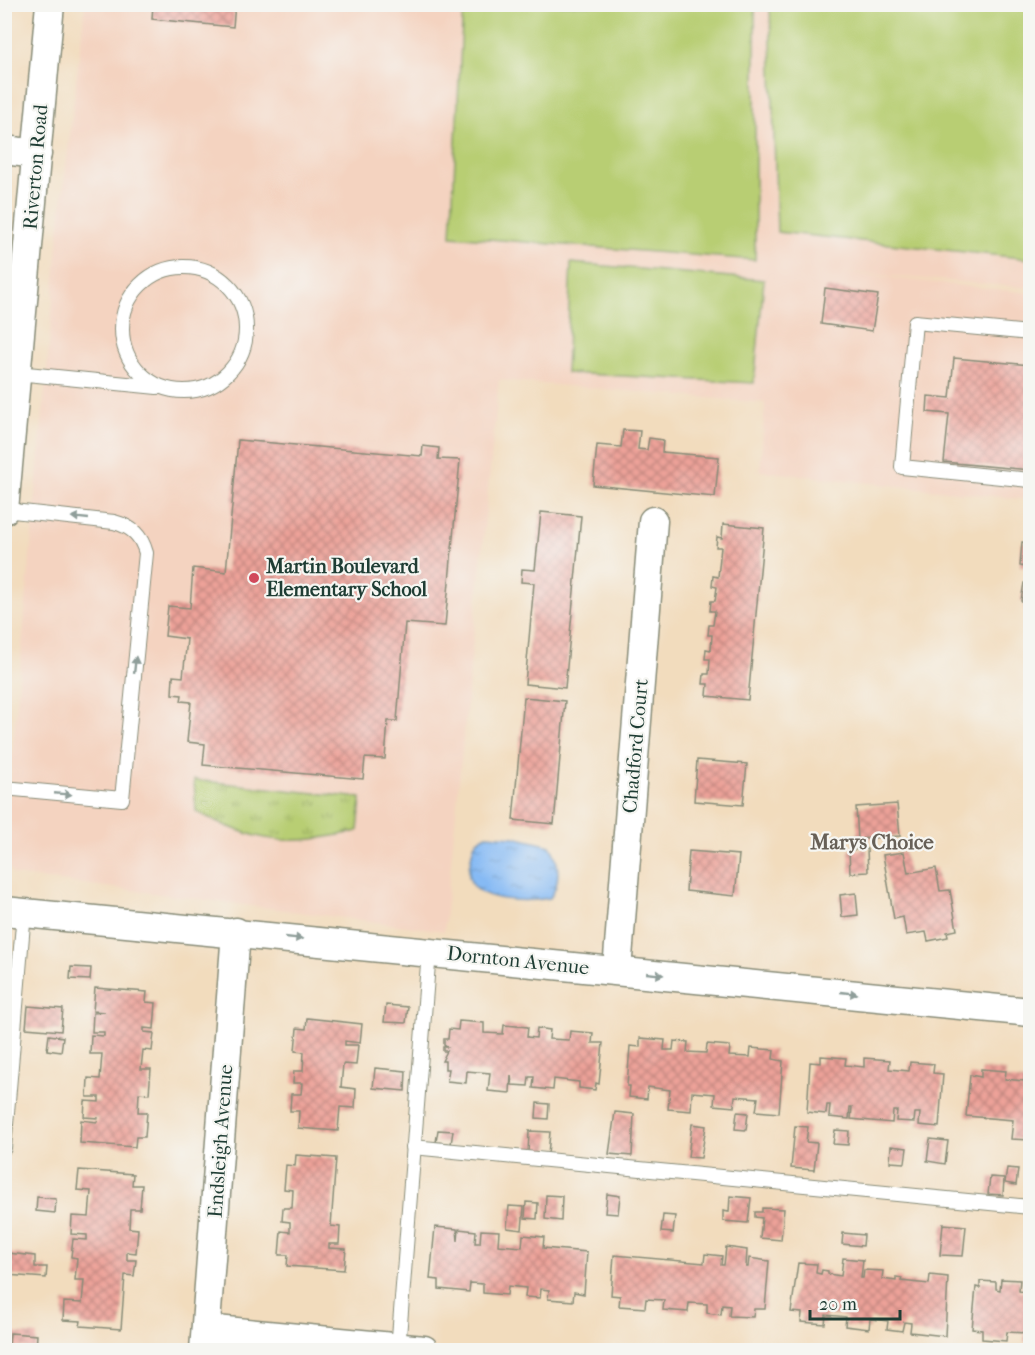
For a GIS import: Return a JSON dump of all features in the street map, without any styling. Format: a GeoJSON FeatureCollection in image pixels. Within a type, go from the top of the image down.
{"type":"FeatureCollection","features":[{"type":"Feature","properties":{"kind":"street","name":"Riverton Road"},"geometry":{"type":"LineString","coordinates":[[4,510],[50,4]]}},
{"type":"Feature","properties":{"kind":"street"},"geometry":{"type":"LineString","coordinates":[[4,150],[37,154]]}},
{"type":"Feature","properties":{"kind":"street","name":"Chadford Court"},"geometry":{"type":"LineString","coordinates":[[617,970],[653,521]]}},
{"type":"Feature","properties":{"kind":"street","name":"Dornton Avenue"},"geometry":{"type":"LineString","coordinates":[[14,912],[236,932],[1030,1012]]}},
{"type":"Feature","properties":{"kind":"street","name":"Endsleigh Avenue"},"geometry":{"type":"LineString","coordinates":[[205,1340],[236,932]]}},
{"type":"Feature","properties":{"kind":"street"},"geometry":{"type":"LineString","coordinates":[[205,1340],[407,1350]]}},
{"type":"Feature","properties":{"kind":"lane"},"geometry":{"type":"LineString","coordinates":[[17,373],[186,391],[207,387],[225,376],[238,360],[245,341],[245,320],[239,301],[227,285],[211,273],[191,267],[171,268],[152,276],[136,289],[126,306],[122,326],[124,346],[133,364],[147,379],[165,388]]}},
{"type":"Feature","properties":{"kind":"lane"},"geometry":{"type":"LineString","coordinates":[[1030,333],[915,322],[902,467],[1030,480]]}},
{"type":"Feature","properties":{"kind":"lane"},"geometry":{"type":"LineString","coordinates":[[4,510],[114,522],[128,526],[142,539],[146,554],[122,799],[4,788]]}},
{"type":"Feature","properties":{"kind":"lane"},"geometry":{"type":"LineString","coordinates":[[4,1148],[14,912]]}},
{"type":"Feature","properties":{"kind":"lane"},"geometry":{"type":"LineString","coordinates":[[407,1350],[413,1147],[429,951]]}},
{"type":"Feature","properties":{"kind":"lane"},"geometry":{"type":"LineString","coordinates":[[413,1147],[1030,1207]]}},
{"type":"Feature","properties":{"kind":"shaded area","name":"Martin Boulevard Elementary School"},"geometry":{"type":"Polygon","coordinates":[[[85,5],[1030,5],[1030,288],[829,271],[1030,293],[1030,500],[760,471],[765,403],[499,380],[444,931],[14,875],[5,862],[5,837],[61,210],[85,5]]]}},
{"type":"Feature","properties":{"kind":"green space"},"geometry":{"type":"Polygon","coordinates":[[[463,5],[755,5],[755,260],[451,236],[463,5]]]}},
{"type":"Feature","properties":{"kind":"green space"},"geometry":{"type":"Polygon","coordinates":[[[770,5],[1030,5],[1030,259],[777,232],[770,5]]]}},
{"type":"Feature","properties":{"kind":"green space"},"geometry":{"type":"Polygon","coordinates":[[[571,263],[764,280],[754,383],[566,373],[571,263]]]}},
{"type":"Feature","properties":{"kind":"green space"},"geometry":{"type":"Polygon","coordinates":[[[194,780],[361,798],[358,831],[293,840],[275,839],[238,831],[196,811],[194,780]]]}},
{"type":"Feature","properties":{"kind":"water"},"geometry":{"type":"Polygon","coordinates":[[[487,835],[514,837],[550,846],[556,859],[558,872],[556,886],[550,898],[507,899],[485,894],[477,889],[470,879],[470,865],[475,844],[487,835]]]}},
{"type":"Feature","properties":{"kind":"building"},"geometry":{"type":"Polygon","coordinates":[[[153,4],[235,4],[233,27],[152,19],[153,4]]]}},
{"type":"Feature","properties":{"kind":"building"},"geometry":{"type":"Polygon","coordinates":[[[825,288],[878,295],[872,331],[821,324],[825,288]]]}},
{"type":"Feature","properties":{"kind":"building"},"geometry":{"type":"Polygon","coordinates":[[[954,358],[1030,365],[1030,470],[944,462],[949,414],[927,412],[928,396],[950,398],[954,358]]]}},
{"type":"Feature","properties":{"kind":"building"},"geometry":{"type":"Polygon","coordinates":[[[623,430],[640,431],[638,449],[647,450],[649,438],[663,440],[662,452],[719,457],[715,497],[593,485],[597,445],[621,447],[623,430]]]}},
{"type":"Feature","properties":{"kind":"building"},"geometry":{"type":"Polygon","coordinates":[[[238,440],[422,456],[423,446],[439,448],[438,459],[460,460],[445,626],[405,623],[397,721],[388,721],[385,759],[365,758],[363,779],[203,765],[205,744],[187,742],[191,702],[181,701],[182,695],[172,694],[173,676],[183,677],[187,639],[165,636],[168,606],[190,608],[193,568],[226,572],[238,440]]]}},
{"type":"Feature","properties":{"kind":"building"},"geometry":{"type":"Polygon","coordinates":[[[541,512],[581,516],[565,688],[525,684],[534,583],[521,582],[522,569],[535,570],[541,512]]]}},
{"type":"Feature","properties":{"kind":"building"},"geometry":{"type":"Polygon","coordinates":[[[723,524],[764,528],[748,700],[707,696],[708,684],[703,684],[704,674],[709,674],[710,659],[705,659],[706,649],[711,650],[712,635],[708,635],[709,625],[713,625],[715,611],[710,611],[711,601],[715,601],[717,587],[712,586],[713,576],[718,577],[721,547],[716,547],[717,537],[722,538],[723,524]]]}},
{"type":"Feature","properties":{"kind":"building"},"geometry":{"type":"Polygon","coordinates":[[[1022,542],[1030,543],[1030,568],[1020,566],[1022,542]]]}},
{"type":"Feature","properties":{"kind":"building"},"geometry":{"type":"Polygon","coordinates":[[[1024,583],[1030,584],[1030,612],[1024,611],[1025,602],[1021,601],[1024,583]]]}},
{"type":"Feature","properties":{"kind":"building"},"geometry":{"type":"Polygon","coordinates":[[[524,697],[565,701],[554,824],[513,820],[524,697]]]}},
{"type":"Feature","properties":{"kind":"building"},"geometry":{"type":"Polygon","coordinates":[[[697,760],[747,764],[743,805],[694,801],[697,760]]]}},
{"type":"Feature","properties":{"kind":"building"},"geometry":{"type":"Polygon","coordinates":[[[897,804],[900,836],[858,839],[856,807],[897,804]]]}},
{"type":"Feature","properties":{"kind":"building"},"geometry":{"type":"Polygon","coordinates":[[[867,849],[868,872],[850,873],[849,850],[867,849]]]}},
{"type":"Feature","properties":{"kind":"building"},"geometry":{"type":"Polygon","coordinates":[[[689,851],[739,855],[735,896],[686,891],[689,851]]]}},
{"type":"Feature","properties":{"kind":"building"},"geometry":{"type":"Polygon","coordinates":[[[904,852],[908,873],[936,868],[940,891],[950,890],[957,930],[947,932],[948,937],[928,941],[926,932],[906,935],[903,917],[894,919],[883,855],[904,852]]]}},
{"type":"Feature","properties":{"kind":"building"},"geometry":{"type":"Polygon","coordinates":[[[856,893],[858,915],[842,917],[840,895],[856,893]]]}},
{"type":"Feature","properties":{"kind":"building"},"geometry":{"type":"Polygon","coordinates":[[[71,967],[91,968],[90,980],[70,979],[71,967]]]}},
{"type":"Feature","properties":{"kind":"building"},"geometry":{"type":"Polygon","coordinates":[[[95,988],[147,992],[146,1002],[156,1003],[154,1029],[144,1028],[144,1032],[154,1033],[152,1051],[143,1050],[141,1069],[151,1069],[149,1094],[139,1093],[138,1112],[147,1112],[145,1137],[136,1137],[135,1147],[80,1143],[81,1120],[97,1122],[98,1118],[84,1117],[85,1101],[99,1102],[99,1097],[87,1097],[88,1078],[100,1079],[102,1054],[90,1054],[91,1035],[104,1036],[104,1032],[92,1032],[93,1013],[105,1012],[93,1011],[95,988]]]}},
{"type":"Feature","properties":{"kind":"building"},"geometry":{"type":"Polygon","coordinates":[[[386,1005],[408,1007],[406,1023],[384,1022],[386,1005]]]}},
{"type":"Feature","properties":{"kind":"building"},"geometry":{"type":"Polygon","coordinates":[[[28,1006],[63,1009],[61,1031],[26,1028],[28,1006]]]}},
{"type":"Feature","properties":{"kind":"building"},"geometry":{"type":"Polygon","coordinates":[[[307,1018],[362,1024],[360,1043],[345,1041],[345,1045],[358,1045],[356,1065],[343,1064],[341,1087],[356,1089],[355,1108],[340,1107],[338,1131],[298,1128],[299,1111],[290,1111],[291,1094],[301,1094],[302,1083],[293,1083],[294,1071],[303,1071],[304,1052],[295,1051],[297,1028],[306,1029],[307,1018]]]}},
{"type":"Feature","properties":{"kind":"building"},"geometry":{"type":"Polygon","coordinates":[[[459,1021],[484,1023],[484,1033],[503,1034],[504,1025],[528,1027],[527,1037],[536,1038],[537,1028],[550,1030],[549,1039],[569,1040],[570,1031],[593,1033],[592,1043],[603,1043],[599,1084],[596,1083],[595,1090],[579,1088],[579,1082],[554,1079],[553,1090],[533,1088],[534,1077],[529,1077],[528,1086],[512,1085],[511,1075],[510,1093],[488,1091],[490,1073],[467,1071],[466,1083],[447,1081],[449,1069],[445,1069],[445,1061],[442,1061],[447,1051],[443,1051],[443,1047],[447,1047],[444,1045],[444,1039],[448,1039],[449,1029],[458,1030],[459,1021]]]}},
{"type":"Feature","properties":{"kind":"building"},"geometry":{"type":"Polygon","coordinates":[[[49,1035],[63,1037],[61,1052],[47,1050],[49,1035]]]}},
{"type":"Feature","properties":{"kind":"building"},"geometry":{"type":"Polygon","coordinates":[[[640,1038],[665,1040],[664,1050],[673,1050],[674,1041],[688,1042],[687,1052],[706,1053],[707,1044],[730,1046],[729,1056],[750,1057],[751,1048],[774,1050],[773,1059],[783,1061],[779,1113],[756,1111],[758,1098],[735,1096],[734,1107],[714,1105],[715,1094],[692,1092],[691,1111],[668,1109],[670,1090],[648,1087],[647,1099],[629,1097],[630,1086],[627,1086],[630,1046],[640,1047],[640,1038]]]}},
{"type":"Feature","properties":{"kind":"building"},"geometry":{"type":"Polygon","coordinates":[[[821,1056],[846,1058],[845,1065],[864,1067],[864,1058],[890,1060],[889,1069],[909,1071],[910,1062],[934,1064],[933,1073],[943,1074],[939,1127],[919,1125],[920,1113],[915,1113],[914,1122],[896,1121],[897,1111],[893,1111],[892,1123],[851,1119],[852,1107],[850,1107],[849,1119],[829,1117],[830,1105],[827,1105],[826,1114],[807,1112],[810,1062],[821,1063],[821,1056]]]}},
{"type":"Feature","properties":{"kind":"building"},"geometry":{"type":"Polygon","coordinates":[[[375,1068],[406,1071],[405,1091],[373,1088],[375,1068]]]}},
{"type":"Feature","properties":{"kind":"building"},"geometry":{"type":"Polygon","coordinates":[[[981,1069],[1006,1071],[1005,1079],[1024,1081],[1025,1072],[1030,1073],[1030,1140],[1011,1139],[1013,1120],[966,1116],[970,1075],[981,1077],[981,1069]]]}},
{"type":"Feature","properties":{"kind":"building"},"geometry":{"type":"Polygon","coordinates":[[[537,1103],[549,1104],[548,1119],[536,1118],[537,1103]]]}},
{"type":"Feature","properties":{"kind":"building"},"geometry":{"type":"Polygon","coordinates":[[[615,1112],[634,1114],[632,1156],[609,1154],[615,1112]]]}},
{"type":"Feature","properties":{"kind":"building"},"geometry":{"type":"Polygon","coordinates":[[[737,1112],[748,1113],[746,1130],[735,1129],[737,1112]]]}},
{"type":"Feature","properties":{"kind":"building"},"geometry":{"type":"Polygon","coordinates":[[[692,1124],[706,1126],[701,1158],[688,1157],[692,1124]]]}},
{"type":"Feature","properties":{"kind":"building"},"geometry":{"type":"Polygon","coordinates":[[[795,1126],[808,1127],[806,1142],[817,1143],[814,1170],[791,1168],[795,1126]]]}},
{"type":"Feature","properties":{"kind":"building"},"geometry":{"type":"Polygon","coordinates":[[[438,1130],[453,1131],[451,1144],[436,1142],[438,1130]]]}},
{"type":"Feature","properties":{"kind":"building"},"geometry":{"type":"Polygon","coordinates":[[[835,1130],[849,1131],[848,1145],[833,1144],[835,1130]]]}},
{"type":"Feature","properties":{"kind":"building"},"geometry":{"type":"Polygon","coordinates":[[[529,1131],[550,1132],[548,1155],[528,1154],[529,1131]]]}},
{"type":"Feature","properties":{"kind":"building"},"geometry":{"type":"Polygon","coordinates":[[[930,1139],[948,1141],[945,1164],[927,1161],[930,1139]]]}},
{"type":"Feature","properties":{"kind":"building"},"geometry":{"type":"Polygon","coordinates":[[[891,1146],[907,1148],[905,1163],[890,1162],[891,1146]]]}},
{"type":"Feature","properties":{"kind":"building"},"geometry":{"type":"Polygon","coordinates":[[[296,1155],[336,1158],[331,1226],[340,1227],[339,1244],[329,1244],[329,1248],[346,1249],[344,1270],[287,1266],[288,1255],[279,1255],[281,1231],[290,1232],[290,1222],[282,1221],[283,1208],[292,1208],[293,1190],[284,1189],[286,1165],[295,1166],[296,1155]]]}},
{"type":"Feature","properties":{"kind":"building"},"geometry":{"type":"Polygon","coordinates":[[[1007,1168],[1018,1169],[1016,1185],[1005,1183],[1007,1168]]]}},
{"type":"Feature","properties":{"kind":"building"},"geometry":{"type":"Polygon","coordinates":[[[79,1170],[133,1174],[132,1185],[142,1185],[140,1209],[130,1209],[129,1228],[138,1229],[136,1253],[127,1252],[127,1260],[136,1260],[134,1276],[125,1275],[121,1329],[80,1326],[81,1321],[63,1320],[64,1302],[82,1303],[84,1280],[75,1280],[77,1258],[71,1257],[73,1239],[87,1240],[87,1235],[71,1234],[72,1216],[89,1217],[91,1191],[77,1190],[79,1170]]]}},
{"type":"Feature","properties":{"kind":"building"},"geometry":{"type":"Polygon","coordinates":[[[990,1177],[1004,1178],[1003,1195],[988,1194],[990,1177]]]}},
{"type":"Feature","properties":{"kind":"building"},"geometry":{"type":"Polygon","coordinates":[[[607,1194],[620,1196],[618,1214],[605,1213],[607,1194]]]}},
{"type":"Feature","properties":{"kind":"building"},"geometry":{"type":"Polygon","coordinates":[[[546,1195],[562,1196],[561,1221],[545,1219],[546,1195]]]}},
{"type":"Feature","properties":{"kind":"building"},"geometry":{"type":"Polygon","coordinates":[[[730,1196],[751,1198],[748,1223],[723,1221],[723,1211],[729,1212],[730,1196]]]}},
{"type":"Feature","properties":{"kind":"building"},"geometry":{"type":"Polygon","coordinates":[[[37,1197],[56,1199],[55,1213],[36,1211],[37,1197]]]}},
{"type":"Feature","properties":{"kind":"building"},"geometry":{"type":"Polygon","coordinates":[[[526,1202],[538,1203],[537,1219],[525,1218],[526,1202]]]}},
{"type":"Feature","properties":{"kind":"building"},"geometry":{"type":"Polygon","coordinates":[[[509,1206],[524,1207],[522,1230],[507,1228],[509,1206]]]}},
{"type":"Feature","properties":{"kind":"building"},"geometry":{"type":"Polygon","coordinates":[[[762,1208],[784,1209],[781,1240],[760,1238],[762,1218],[755,1217],[755,1212],[762,1212],[762,1208]]]}},
{"type":"Feature","properties":{"kind":"building"},"geometry":{"type":"Polygon","coordinates":[[[663,1215],[675,1216],[673,1233],[661,1232],[663,1215]]]}},
{"type":"Feature","properties":{"kind":"building"},"geometry":{"type":"Polygon","coordinates":[[[943,1224],[966,1226],[963,1256],[940,1255],[943,1224]]]}},
{"type":"Feature","properties":{"kind":"building"},"geometry":{"type":"Polygon","coordinates":[[[435,1227],[457,1229],[458,1241],[459,1229],[476,1231],[475,1243],[480,1243],[481,1230],[499,1231],[498,1245],[522,1247],[523,1235],[544,1237],[543,1248],[587,1252],[584,1294],[574,1292],[573,1301],[548,1299],[549,1290],[541,1289],[540,1298],[525,1297],[526,1288],[508,1286],[507,1295],[483,1293],[483,1284],[470,1283],[469,1292],[439,1289],[439,1280],[430,1279],[435,1227]]]}},
{"type":"Feature","properties":{"kind":"building"},"geometry":{"type":"Polygon","coordinates":[[[843,1233],[864,1235],[863,1246],[842,1244],[843,1233]]]}},
{"type":"Feature","properties":{"kind":"building"},"geometry":{"type":"Polygon","coordinates":[[[726,1247],[747,1250],[746,1267],[748,1267],[749,1258],[769,1261],[765,1309],[754,1309],[753,1317],[729,1316],[730,1306],[722,1305],[721,1315],[707,1313],[707,1304],[689,1303],[688,1312],[663,1310],[664,1300],[646,1299],[645,1308],[619,1306],[620,1296],[611,1295],[614,1255],[704,1263],[705,1254],[722,1256],[721,1265],[724,1265],[726,1247]]]}},
{"type":"Feature","properties":{"kind":"building"},"geometry":{"type":"Polygon","coordinates":[[[8,1253],[35,1256],[35,1267],[47,1267],[46,1278],[7,1275],[8,1253]]]}},
{"type":"Feature","properties":{"kind":"building"},"geometry":{"type":"Polygon","coordinates":[[[843,1258],[863,1260],[861,1278],[863,1278],[864,1270],[883,1271],[882,1279],[896,1281],[896,1277],[902,1278],[901,1281],[929,1284],[930,1275],[948,1277],[945,1336],[910,1332],[911,1323],[904,1322],[902,1331],[887,1329],[888,1321],[870,1319],[869,1329],[845,1326],[846,1317],[826,1315],[825,1324],[801,1322],[802,1313],[791,1312],[798,1263],[817,1264],[816,1273],[821,1274],[822,1270],[828,1271],[828,1274],[841,1276],[843,1258]]]}},
{"type":"Feature","properties":{"kind":"building"},"geometry":{"type":"Polygon","coordinates":[[[1001,1279],[1020,1280],[1019,1291],[1023,1292],[1023,1284],[1030,1284],[1030,1342],[1024,1342],[1025,1333],[1007,1332],[1006,1341],[982,1339],[982,1330],[972,1329],[976,1287],[980,1288],[980,1281],[996,1282],[996,1289],[1000,1290],[1001,1279]]]}},
{"type":"Feature","properties":{"kind":"building"},"geometry":{"type":"Polygon","coordinates":[[[10,1333],[37,1335],[36,1349],[9,1347],[10,1333]]]}},
{"type":"Feature","properties":{"kind":"place","name":"Martin Boulevard Elementary School"},"geometry":{"type":"Point","coordinates":[254,578]}},
{"type":"Feature","properties":{"kind":"district","name":"Marys Choice"},"geometry":{"type":"Point","coordinates":[872,842]}}]}
